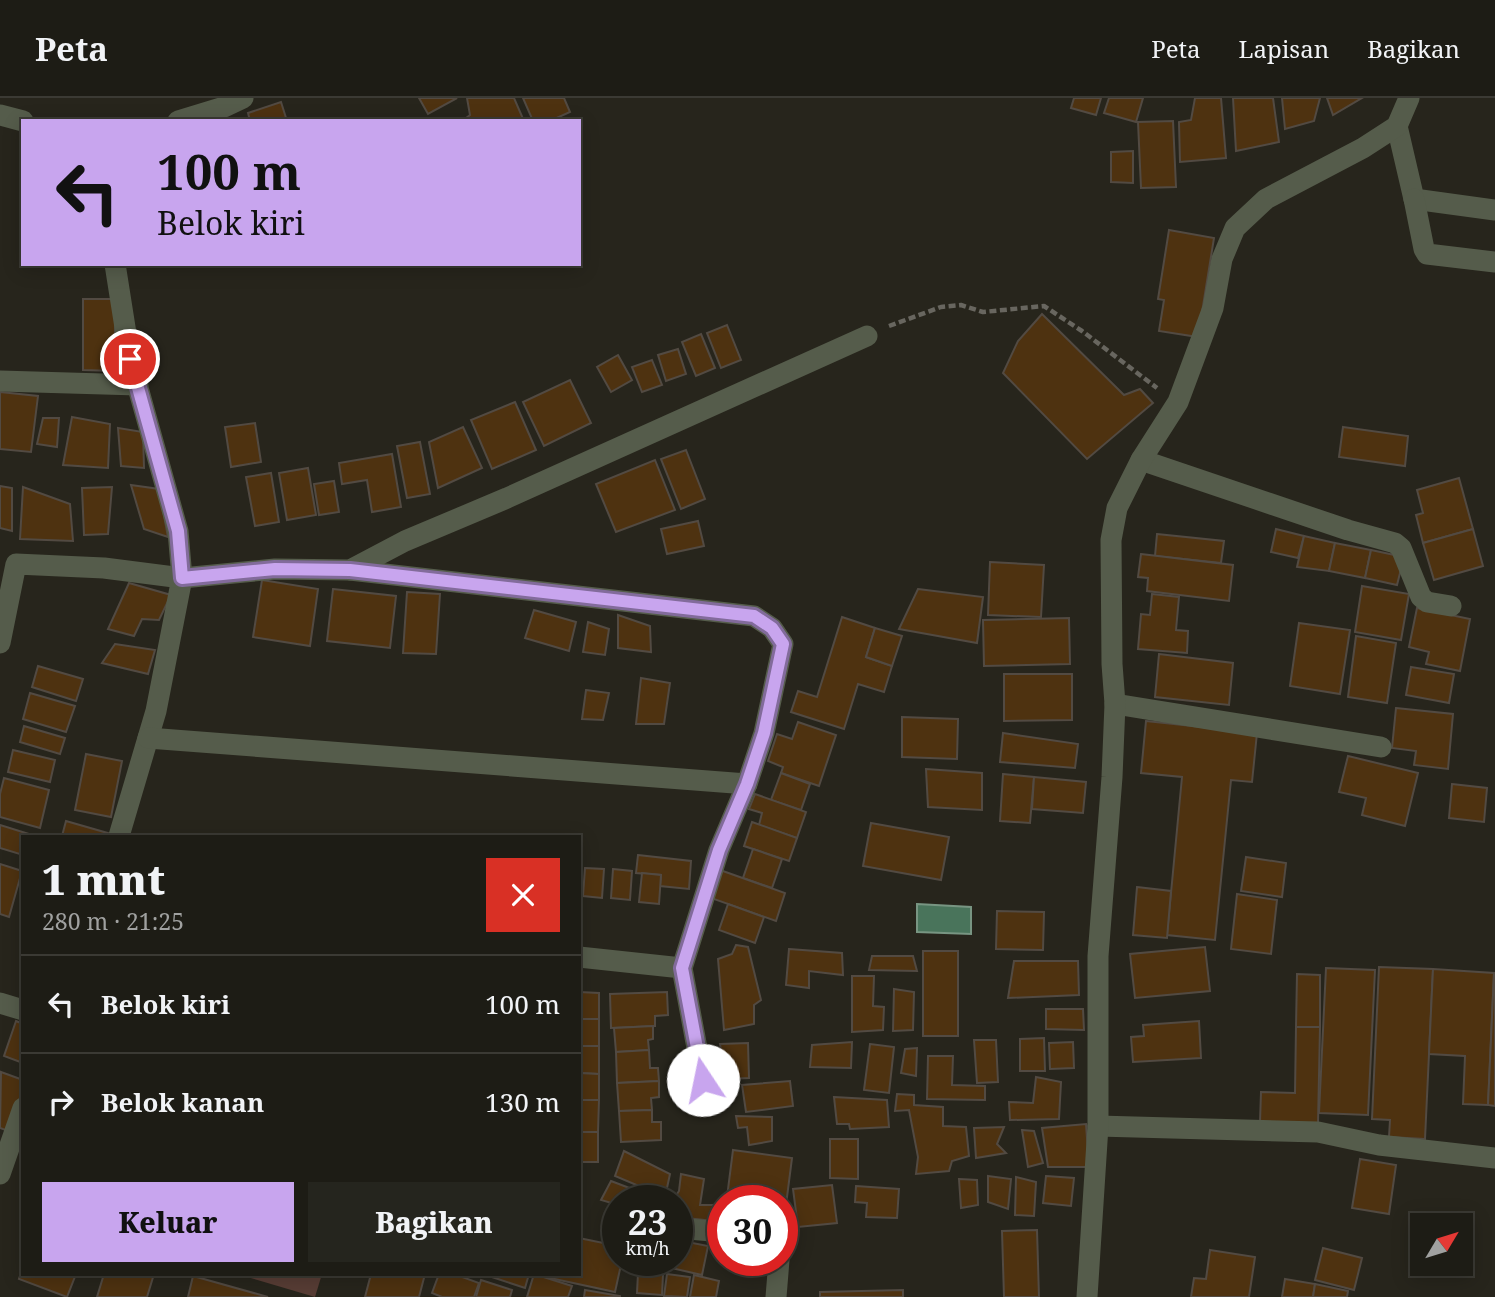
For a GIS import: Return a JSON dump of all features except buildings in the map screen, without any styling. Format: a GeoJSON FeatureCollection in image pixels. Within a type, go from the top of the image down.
{"type":"FeatureCollection","features":[{"type":"Feature","properties":{"kind":"street"},"geometry":{"type":"LineString","coordinates":[[185,119],[243,98]]}},
{"type":"Feature","properties":{"kind":"street"},"geometry":{"type":"LineString","coordinates":[[1087,1297],[1098,1126],[1098,956],[1115,704],[1111,540],[1117,508],[1141,460],[1178,402],[1213,308],[1222,259],[1235,228],[1266,199],[1363,149],[1397,126],[1409,98]]}},
{"type":"Feature","properties":{"kind":"street"},"geometry":{"type":"LineString","coordinates":[[0,115],[21,120]]}},
{"type":"Feature","properties":{"kind":"street"},"geometry":{"type":"LineString","coordinates":[[1397,126],[1427,254],[1495,262]]}},
{"type":"Feature","properties":{"kind":"street"},"geometry":{"type":"LineString","coordinates":[[1414,199],[1495,211]]}},
{"type":"Feature","properties":{"kind":"street"},"geometry":{"type":"LineString","coordinates":[[115,266],[130,359],[178,531],[182,578],[148,738],[119,835]]}},
{"type":"Feature","properties":{"kind":"street"},"geometry":{"type":"LineString","coordinates":[[350,570],[405,541],[867,336]]}},
{"type":"Feature","properties":{"kind":"street"},"geometry":{"type":"LineString","coordinates":[[0,381],[138,385]]}},
{"type":"Feature","properties":{"kind":"street"},"geometry":{"type":"LineString","coordinates":[[1141,460],[1348,530],[1395,543],[1401,548],[1421,597],[1427,602],[1451,606]]}},
{"type":"Feature","properties":{"kind":"street"},"geometry":{"type":"LineString","coordinates":[[0,643],[8,564],[104,568],[182,578],[275,569],[350,570],[754,616],[772,628],[783,644],[764,733],[747,784],[719,850],[682,968],[703,1080]]}},
{"type":"Feature","properties":{"kind":"street"},"geometry":{"type":"LineString","coordinates":[[1115,704],[1381,747]]}},
{"type":"Feature","properties":{"kind":"street"},"geometry":{"type":"LineString","coordinates":[[148,738],[747,784]]}},
{"type":"Feature","properties":{"kind":"street"},"geometry":{"type":"LineString","coordinates":[[581,957],[682,968]]}},
{"type":"Feature","properties":{"kind":"street"},"geometry":{"type":"LineString","coordinates":[[0,1003],[21,1009]]}},
{"type":"Feature","properties":{"kind":"street"},"geometry":{"type":"LineString","coordinates":[[0,1174],[21,1114]]}},
{"type":"Feature","properties":{"kind":"street"},"geometry":{"type":"LineString","coordinates":[[1098,1126],[1318,1132],[1378,1144],[1495,1157]]}},
{"type":"Feature","properties":{"kind":"street"},"geometry":{"type":"LineString","coordinates":[[776,1297],[778,1276]]}},
{"type":"Feature","properties":{"kind":"path"},"geometry":{"type":"LineString","coordinates":[[867,336],[941,307],[961,306],[983,312],[1044,306],[1178,402]]}},
{"type":"Feature","properties":{"kind":"shaded area"},"geometry":{"type":"Polygon","coordinates":[[[917,904],[971,907],[971,934],[917,932],[917,904]]]}},
{"type":"Feature","properties":{"kind":"shaded area"},"geometry":{"type":"Polygon","coordinates":[[[244,1276],[321,1276],[315,1297],[244,1276]]]}},
{"type":"Feature","properties":{"kind":"route"},"geometry":{"type":"LineString","coordinates":[[130,359],[178,531],[182,578],[275,569],[350,570],[754,616],[772,628],[783,644],[764,733],[747,784],[719,850],[682,968],[703,1080]]}}]}
